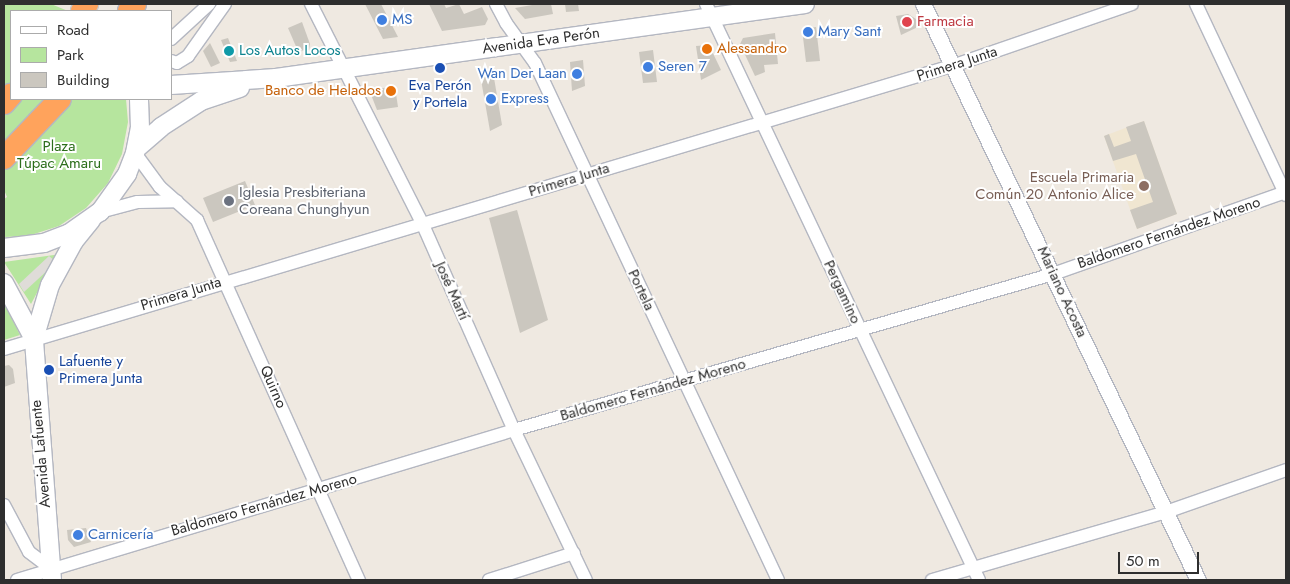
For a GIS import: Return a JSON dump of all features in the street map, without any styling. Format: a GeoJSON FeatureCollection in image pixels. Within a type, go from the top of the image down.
{"type":"FeatureCollection","features":[{"type":"Feature","properties":{"kind":"highway"},"geometry":{"type":"LineString","coordinates":[[4,158],[59,100]]}},
{"type":"Feature","properties":{"kind":"main road","name":"Avenida Eva Perón"},"geometry":{"type":"LineString","coordinates":[[172,85],[276,78],[521,44],[709,11],[806,4]]}},
{"type":"Feature","properties":{"kind":"main road","name":"Avenida Eva Perón"},"geometry":{"type":"LineString","coordinates":[[136,151],[161,127],[201,101],[276,78]]}},
{"type":"Feature","properties":{"kind":"main road"},"geometry":{"type":"LineString","coordinates":[[136,151],[139,100]]}},
{"type":"Feature","properties":{"kind":"main road","name":"Avenida Lafuente"},"geometry":{"type":"LineString","coordinates":[[51,574],[34,339],[50,285],[74,242],[127,174],[136,151]]}},
{"type":"Feature","properties":{"kind":"main road"},"geometry":{"type":"LineString","coordinates":[[4,248],[44,243],[96,216]]}},
{"type":"Feature","properties":{"kind":"main road","name":"Avenida Lafuente"},"geometry":{"type":"LineString","coordinates":[[4,283],[34,339]]}},
{"type":"Feature","properties":{"kind":"street"},"geometry":{"type":"LineString","coordinates":[[172,38],[209,4]]}},
{"type":"Feature","properties":{"kind":"street"},"geometry":{"type":"LineString","coordinates":[[172,61],[177,62],[188,56],[225,4]]}},
{"type":"Feature","properties":{"kind":"street","name":"José Martí"},"geometry":{"type":"LineString","coordinates":[[311,4],[341,68],[423,225],[514,430],[586,580]]}},
{"type":"Feature","properties":{"kind":"street","name":"Portela"},"geometry":{"type":"LineString","coordinates":[[496,4],[535,63],[778,580]]}},
{"type":"Feature","properties":{"kind":"street","name":"Mariano Acosta"},"geometry":{"type":"LineString","coordinates":[[923,4],[955,65],[1198,580]]}},
{"type":"Feature","properties":{"kind":"street","name":"Primera Junta"},"geometry":{"type":"LineString","coordinates":[[4,349],[224,281],[423,225],[955,65],[1132,4]]}},
{"type":"Feature","properties":{"kind":"street"},"geometry":{"type":"LineString","coordinates":[[1196,4],[1286,193]]}},
{"type":"Feature","properties":{"kind":"street","name":"Pergamino"},"geometry":{"type":"LineString","coordinates":[[709,11],[979,580]]}},
{"type":"Feature","properties":{"kind":"street","name":"Quirno"},"geometry":{"type":"LineString","coordinates":[[136,151],[160,188],[197,220],[319,489],[358,580]]}},
{"type":"Feature","properties":{"kind":"street","name":"Baldomero Fernández Moreno"},"geometry":{"type":"LineString","coordinates":[[17,580],[51,574],[319,489],[514,430],[1053,274],[1286,193]]}},
{"type":"Feature","properties":{"kind":"street"},"geometry":{"type":"LineString","coordinates":[[96,216],[138,202],[177,201]]}},
{"type":"Feature","properties":{"kind":"street"},"geometry":{"type":"LineString","coordinates":[[932,580],[1166,512],[1286,470]]}},
{"type":"Feature","properties":{"kind":"street"},"geometry":{"type":"LineString","coordinates":[[4,505],[29,552],[51,574]]}},
{"type":"Feature","properties":{"kind":"street"},"geometry":{"type":"LineString","coordinates":[[489,580],[574,553]]}},
{"type":"Feature","properties":{"kind":"shaded area","name":"Escuela Primaria Común 20 Antonio Alice"},"geometry":{"type":"Polygon","coordinates":[[[1144,121],[1177,214],[1137,229],[1104,136],[1144,121]]]}},
{"type":"Feature","properties":{"kind":"shaded area"},"geometry":{"type":"Polygon","coordinates":[[[49,256],[55,261],[24,292],[19,284],[49,256]]]}},
{"type":"Feature","properties":{"kind":"green space","name":"Plaza Túpac Amaru"},"geometry":{"type":"Polygon","coordinates":[[[4,4],[51,4],[66,10],[10,10],[10,100],[126,100],[128,122],[122,154],[108,183],[86,208],[59,226],[28,236],[4,237],[4,199],[7,197],[4,190],[4,4]]]}},
{"type":"Feature","properties":{"kind":"green space"},"geometry":{"type":"Polygon","coordinates":[[[61,254],[48,272],[31,304],[4,262],[61,254]]]}},
{"type":"Feature","properties":{"kind":"green space"},"geometry":{"type":"Polygon","coordinates":[[[4,301],[20,335],[4,340],[4,301]]]}},
{"type":"Feature","properties":{"kind":"building","name":"MS"},"geometry":{"type":"Polygon","coordinates":[[[365,4],[381,4],[398,37],[383,39],[365,4]]]}},
{"type":"Feature","properties":{"kind":"building"},"geometry":{"type":"Polygon","coordinates":[[[429,4],[444,4],[446,8],[459,4],[464,14],[482,7],[488,19],[485,25],[442,31],[429,4]]]}},
{"type":"Feature","properties":{"kind":"building"},"geometry":{"type":"Polygon","coordinates":[[[551,4],[553,14],[525,19],[515,8],[551,4]]]}},
{"type":"Feature","properties":{"kind":"building"},"geometry":{"type":"Polygon","coordinates":[[[565,4],[578,4],[579,11],[566,12],[565,4]]]}},
{"type":"Feature","properties":{"kind":"building","name":"Farmacia"},"geometry":{"type":"Polygon","coordinates":[[[908,14],[916,19],[920,26],[901,35],[896,16],[908,14]]]}},
{"type":"Feature","properties":{"kind":"building"},"geometry":{"type":"Polygon","coordinates":[[[302,22],[310,44],[309,50],[298,51],[288,28],[302,22]]]}},
{"type":"Feature","properties":{"kind":"building"},"geometry":{"type":"Polygon","coordinates":[[[816,27],[820,61],[806,62],[802,29],[816,27]]]}},
{"type":"Feature","properties":{"kind":"building"},"geometry":{"type":"Polygon","coordinates":[[[775,33],[778,64],[764,65],[765,72],[755,76],[740,44],[743,38],[775,33]]]}},
{"type":"Feature","properties":{"kind":"building","name":"Los Autos Locos"},"geometry":{"type":"Polygon","coordinates":[[[228,38],[237,61],[230,62],[221,40],[228,38]]]}},
{"type":"Feature","properties":{"kind":"building"},"geometry":{"type":"Polygon","coordinates":[[[210,43],[220,63],[211,67],[203,51],[210,43]]]}},
{"type":"Feature","properties":{"kind":"building"},"geometry":{"type":"Polygon","coordinates":[[[709,45],[721,70],[701,80],[696,46],[709,45]]]}},
{"type":"Feature","properties":{"kind":"building","name":"Seren 7"},"geometry":{"type":"Polygon","coordinates":[[[653,50],[657,82],[643,83],[639,52],[653,50]]]}},
{"type":"Feature","properties":{"kind":"building","name":"Wan Der Laan"},"geometry":{"type":"Polygon","coordinates":[[[583,60],[585,86],[572,91],[570,62],[583,60]]]}},
{"type":"Feature","properties":{"kind":"building","name":"Express"},"geometry":{"type":"Polygon","coordinates":[[[493,72],[502,125],[490,131],[480,74],[493,72]]]}},
{"type":"Feature","properties":{"kind":"building"},"geometry":{"type":"Polygon","coordinates":[[[395,87],[398,107],[377,110],[370,92],[371,89],[395,87]]]}},
{"type":"Feature","properties":{"kind":"building","name":"Escuela Primaria Común 20 Antonio Alice"},"geometry":{"type":"Polygon","coordinates":[[[1144,121],[1177,214],[1137,229],[1130,210],[1153,202],[1136,154],[1113,161],[1104,136],[1109,134],[1114,147],[1131,141],[1126,127],[1144,121]]]}},
{"type":"Feature","properties":{"kind":"building","name":"Iglesia Presbiteriana Coreana Chunghyun"},"geometry":{"type":"Polygon","coordinates":[[[245,181],[255,205],[213,222],[203,198],[245,181]]]}},
{"type":"Feature","properties":{"kind":"building"},"geometry":{"type":"Polygon","coordinates":[[[517,210],[548,320],[520,333],[489,218],[517,210]]]}},
{"type":"Feature","properties":{"kind":"building"},"geometry":{"type":"Polygon","coordinates":[[[9,365],[13,369],[15,383],[4,387],[4,366],[9,365]]]}},
{"type":"Feature","properties":{"kind":"building","name":"Carnicería"},"geometry":{"type":"Polygon","coordinates":[[[86,528],[91,542],[74,547],[68,540],[67,530],[86,528]]]}},
{"type":"Feature","properties":{"kind":"place","name":"MS"},"geometry":{"type":"Point","coordinates":[382,20]}},
{"type":"Feature","properties":{"kind":"place","name":"Farmacia"},"geometry":{"type":"Point","coordinates":[907,22]}},
{"type":"Feature","properties":{"kind":"place","name":"Mary Sant"},"geometry":{"type":"Point","coordinates":[808,32]}},
{"type":"Feature","properties":{"kind":"place","name":"Alessandro"},"geometry":{"type":"Point","coordinates":[707,49]}},
{"type":"Feature","properties":{"kind":"place","name":"Los Autos Locos"},"geometry":{"type":"Point","coordinates":[229,51]}},
{"type":"Feature","properties":{"kind":"place","name":"Seren 7"},"geometry":{"type":"Point","coordinates":[648,67]}},
{"type":"Feature","properties":{"kind":"place","name":"Eva Perón y Portela"},"geometry":{"type":"Point","coordinates":[440,68]}},
{"type":"Feature","properties":{"kind":"place","name":"Wan Der Laan"},"geometry":{"type":"Point","coordinates":[577,74]}},
{"type":"Feature","properties":{"kind":"place","name":"Banco de Helados"},"geometry":{"type":"Point","coordinates":[391,91]}},
{"type":"Feature","properties":{"kind":"place","name":"Express"},"geometry":{"type":"Point","coordinates":[491,99]}},
{"type":"Feature","properties":{"kind":"place","name":"Escuela Primaria Común 20 Antonio Alice"},"geometry":{"type":"Point","coordinates":[1144,186]}},
{"type":"Feature","properties":{"kind":"place","name":"Iglesia Presbiteriana Coreana Chunghyun"},"geometry":{"type":"Point","coordinates":[229,201]}},
{"type":"Feature","properties":{"kind":"place","name":"Lafuente y Primera Junta"},"geometry":{"type":"Point","coordinates":[49,370]}},
{"type":"Feature","properties":{"kind":"place","name":"Carnicería"},"geometry":{"type":"Point","coordinates":[78,535]}}]}
